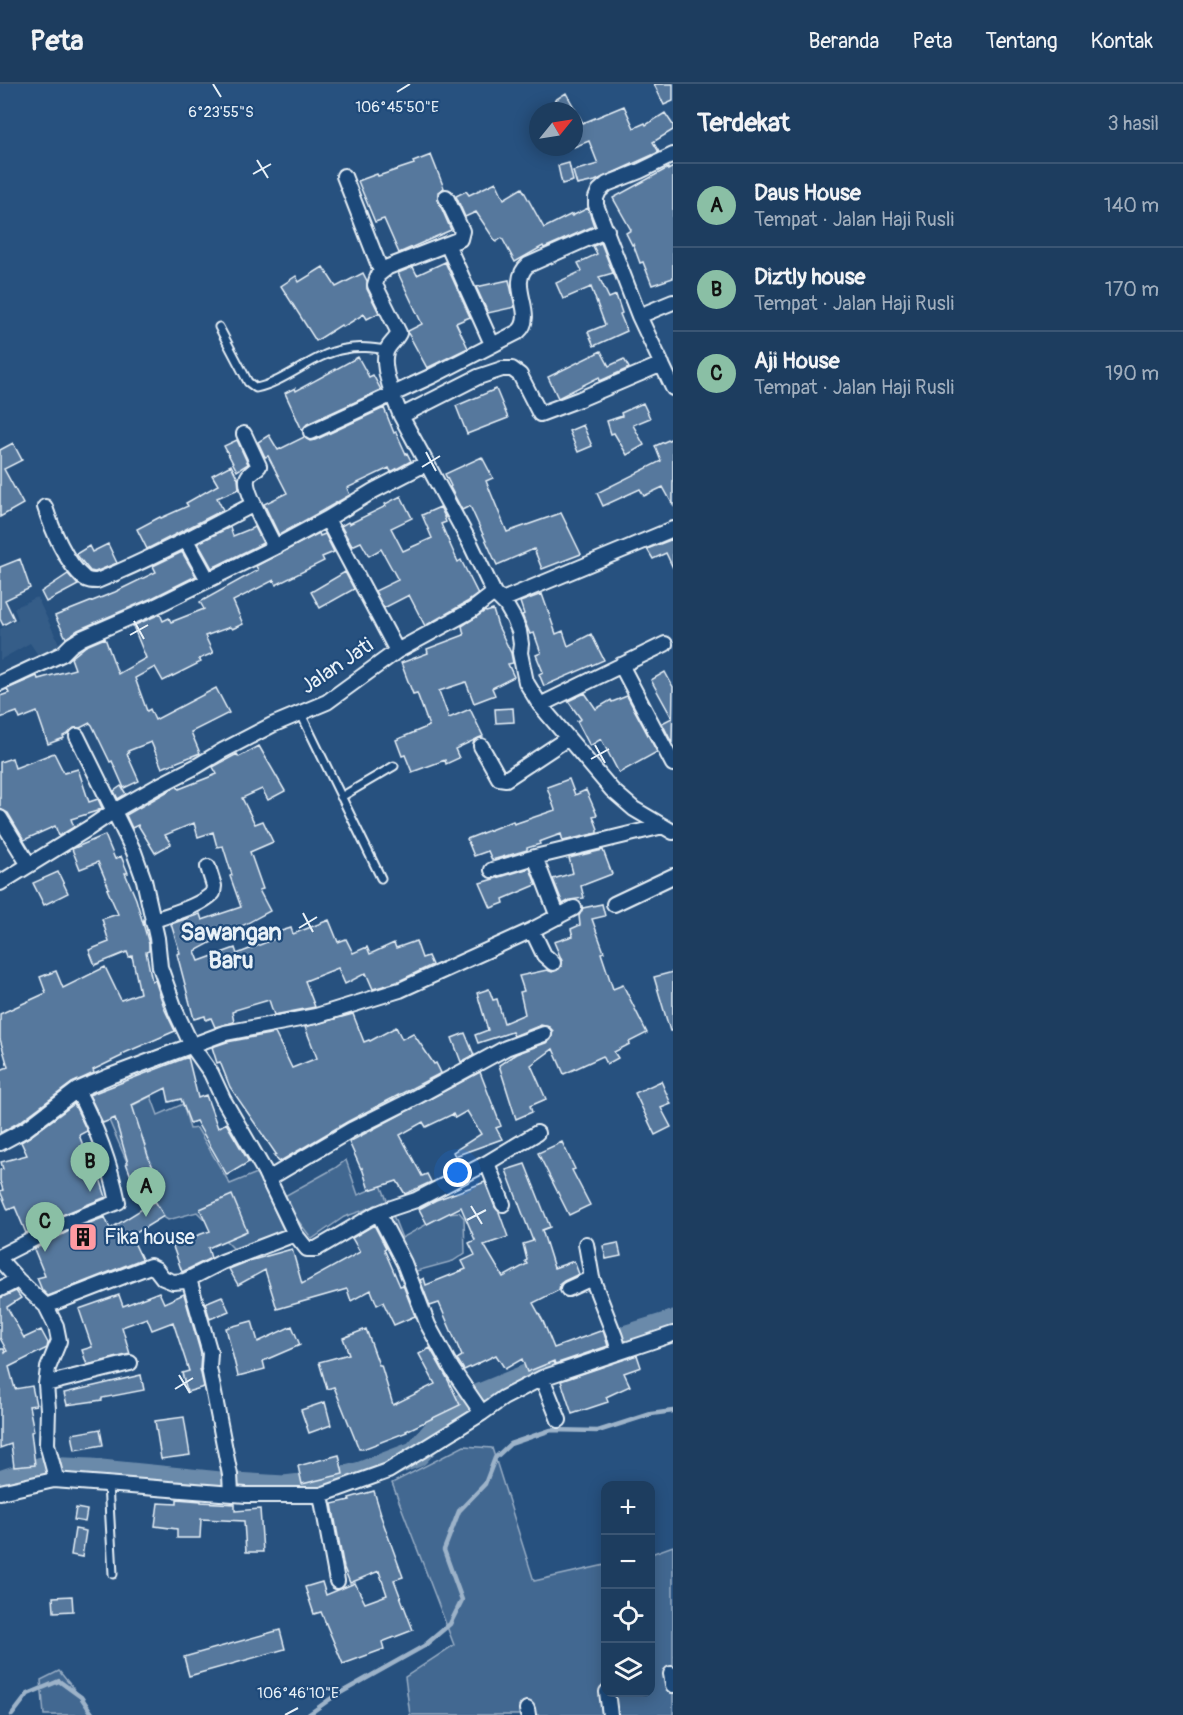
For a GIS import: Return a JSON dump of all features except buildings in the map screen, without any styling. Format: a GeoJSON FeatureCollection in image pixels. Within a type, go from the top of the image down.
{"type":"FeatureCollection","features":[{"type":"Feature","properties":{"kind":"street"},"geometry":{"type":"LineString","coordinates":[[673,155],[607,184],[599,191],[596,198],[596,205],[639,316],[673,388]]}},
{"type":"Feature","properties":{"kind":"street"},"geometry":{"type":"LineString","coordinates":[[344,176],[381,271]]}},
{"type":"Feature","properties":{"kind":"street"},"geometry":{"type":"LineString","coordinates":[[446,197],[462,231],[460,239],[403,260],[381,271],[375,285],[399,333],[385,354],[392,394],[401,416],[498,597],[511,611],[517,625],[526,682],[540,705],[612,790],[634,809],[668,829]]}},
{"type":"Feature","properties":{"kind":"street"},"geometry":{"type":"LineString","coordinates":[[311,432],[432,376],[518,332],[525,324],[519,278],[525,267],[607,231]]}},
{"type":"Feature","properties":{"kind":"street"},"geometry":{"type":"LineString","coordinates":[[447,244],[492,345]]}},
{"type":"Feature","properties":{"kind":"street"},"geometry":{"type":"LineString","coordinates":[[639,316],[673,302]]}},
{"type":"Feature","properties":{"kind":"street"},"geometry":{"type":"LineString","coordinates":[[401,416],[478,377],[502,369],[512,369],[520,375],[540,414],[662,364]]}},
{"type":"Feature","properties":{"kind":"street"},"geometry":{"type":"LineString","coordinates":[[244,434],[259,466],[247,480],[254,504],[275,547]]}},
{"type":"Feature","properties":{"kind":"street"},"geometry":{"type":"LineString","coordinates":[[0,683],[62,654],[82,638],[156,606],[275,547],[365,495],[427,463]]}},
{"type":"Feature","properties":{"kind":"street"},"geometry":{"type":"LineString","coordinates":[[45,507],[52,529],[74,567],[84,578],[97,581],[186,540],[254,504]]}},
{"type":"Feature","properties":{"kind":"street"},"geometry":{"type":"LineString","coordinates":[[327,519],[397,651]]}},
{"type":"Feature","properties":{"kind":"street","name":"Jalan Jati"},"geometry":{"type":"LineString","coordinates":[[0,883],[158,786],[249,736],[327,702],[397,651],[471,610],[498,597],[673,529]]}},
{"type":"Feature","properties":{"kind":"street"},"geometry":{"type":"LineString","coordinates":[[186,540],[208,580]]}},
{"type":"Feature","properties":{"kind":"street"},"geometry":{"type":"LineString","coordinates":[[540,705],[664,644]]}},
{"type":"Feature","properties":{"kind":"street"},"geometry":{"type":"LineString","coordinates":[[621,665],[673,764]]}},
{"type":"Feature","properties":{"kind":"street"},"geometry":{"type":"LineString","coordinates":[[77,736],[134,852],[144,880],[157,938],[160,967],[176,1012],[192,1046],[210,1073],[268,1179],[295,1234],[307,1249],[316,1249],[378,1213],[416,1200],[537,1133]]}},
{"type":"Feature","properties":{"kind":"street"},"geometry":{"type":"LineString","coordinates":[[481,746],[499,778],[506,779],[568,738]]}},
{"type":"Feature","properties":{"kind":"street"},"geometry":{"type":"LineString","coordinates":[[0,818],[29,865]]}},
{"type":"Feature","properties":{"kind":"street"},"geometry":{"type":"LineString","coordinates":[[492,870],[535,857],[668,829]]}},
{"type":"Feature","properties":{"kind":"street"},"geometry":{"type":"LineString","coordinates":[[535,857],[558,917]]}},
{"type":"Feature","properties":{"kind":"street"},"geometry":{"type":"LineString","coordinates":[[152,921],[199,903],[213,893],[214,886],[208,867]]}},
{"type":"Feature","properties":{"kind":"street"},"geometry":{"type":"LineString","coordinates":[[614,904],[673,876]]}},
{"type":"Feature","properties":{"kind":"street"},"geometry":{"type":"LineString","coordinates":[[0,1143],[26,1129],[77,1090],[110,1076],[225,1033],[316,1016],[400,990],[532,930],[574,908]]}},
{"type":"Feature","properties":{"kind":"street"},"geometry":{"type":"LineString","coordinates":[[532,930],[544,955],[553,963]]}},
{"type":"Feature","properties":{"kind":"street"},"geometry":{"type":"LineString","coordinates":[[268,1179],[351,1130],[506,1048],[544,1034]]}},
{"type":"Feature","properties":{"kind":"street"},"geometry":{"type":"LineString","coordinates":[[55,1477],[47,1444],[46,1384],[48,1368],[58,1341],[56,1326],[46,1306],[18,1280],[0,1258],[64,1223],[118,1202],[100,1141],[77,1090]]}},
{"type":"Feature","properties":{"kind":"street"},"geometry":{"type":"LineString","coordinates":[[487,1162],[503,1204]]}},
{"type":"Feature","properties":{"kind":"street"},"geometry":{"type":"LineString","coordinates":[[378,1213],[404,1263],[428,1325],[452,1369],[480,1410]]}},
{"type":"Feature","properties":{"kind":"street"},"geometry":{"type":"LineString","coordinates":[[46,1306],[150,1266],[156,1269],[163,1278],[185,1281],[222,1262],[295,1234]]}},
{"type":"Feature","properties":{"kind":"street"},"geometry":{"type":"LineString","coordinates":[[586,1244],[592,1278],[617,1345]]}},
{"type":"Feature","properties":{"kind":"street"},"geometry":{"type":"LineString","coordinates":[[568,1289],[592,1278]]}},
{"type":"Feature","properties":{"kind":"street"},"geometry":{"type":"LineString","coordinates":[[189,1279],[210,1353],[209,1368],[231,1487]]}},
{"type":"Feature","properties":{"kind":"street"},"geometry":{"type":"LineString","coordinates":[[0,1289],[18,1280]]}},
{"type":"Feature","properties":{"kind":"street"},"geometry":{"type":"LineString","coordinates":[[0,1492],[55,1477],[108,1484],[231,1487],[321,1495],[388,1471],[480,1410],[542,1378],[617,1345],[673,1334]]}},
{"type":"Feature","properties":{"kind":"street"},"geometry":{"type":"LineString","coordinates":[[46,1384],[130,1363]]}},
{"type":"Feature","properties":{"kind":"street"},"geometry":{"type":"LineString","coordinates":[[542,1378],[559,1420]]}},
{"type":"Feature","properties":{"kind":"street"},"geometry":{"type":"LineString","coordinates":[[321,1495],[337,1581]]}},
{"type":"Feature","properties":{"kind":"street"},"geometry":{"type":"LineString","coordinates":[[608,1697],[610,1715]]}},
{"type":"Feature","properties":{"kind":"lane"},"geometry":{"type":"LineString","coordinates":[[219,327],[243,374],[256,388],[278,382],[325,355],[344,349],[387,350]]}},
{"type":"Feature","properties":{"kind":"lane"},"geometry":{"type":"LineString","coordinates":[[301,714],[381,878]]}},
{"type":"Feature","properties":{"kind":"lane"},"geometry":{"type":"LineString","coordinates":[[341,797],[394,766]]}},
{"type":"Feature","properties":{"kind":"lane"},"geometry":{"type":"LineString","coordinates":[[108,1484],[112,1574]]}},
{"type":"Feature","properties":{"kind":"shaded area"},"geometry":{"type":"Polygon","coordinates":[[[37,597],[63,652],[42,661],[30,643],[0,660],[0,629],[18,619],[14,608],[37,597]]]}},
{"type":"Feature","properties":{"kind":"shaded area"},"geometry":{"type":"Polygon","coordinates":[[[151,1096],[158,1115],[183,1104],[190,1129],[197,1128],[230,1184],[257,1173],[285,1233],[240,1255],[197,1212],[168,1220],[146,1206],[108,1118],[151,1096]]]}},
{"type":"Feature","properties":{"kind":"shaded area"},"geometry":{"type":"Polygon","coordinates":[[[346,1160],[358,1195],[381,1185],[402,1238],[447,1213],[459,1212],[464,1218],[465,1253],[453,1261],[413,1272],[382,1226],[367,1209],[344,1217],[312,1239],[281,1198],[346,1160]]]}},
{"type":"Feature","properties":{"kind":"shaded area"},"geometry":{"type":"Polygon","coordinates":[[[464,1446],[492,1448],[534,1581],[601,1566],[601,1697],[655,1697],[655,1553],[673,1546],[673,1715],[410,1715],[405,1677],[454,1645],[392,1483],[464,1446]]]}},
{"type":"Feature","properties":{"kind":"shaded area"},"geometry":{"type":"Polygon","coordinates":[[[59,1671],[95,1715],[44,1715],[41,1680],[59,1671]]]}},
{"type":"Feature","properties":{"kind":"waterway"},"geometry":{"type":"LineString","coordinates":[[0,1484],[42,1470],[91,1472],[284,1489],[329,1484],[361,1475],[416,1454],[441,1426],[465,1405],[480,1397],[615,1342],[673,1324]]}},
{"type":"Feature","properties":{"kind":"waterway"},"geometry":{"type":"LineString","coordinates":[[308,1715],[333,1697],[424,1646],[450,1624],[462,1600],[444,1550],[459,1511],[485,1484],[495,1458],[510,1444],[551,1430],[598,1431],[651,1414],[673,1411]]}},
{"type":"Feature","properties":{"kind":"waterway"},"geometry":{"type":"LineString","coordinates":[[12,1715],[28,1694],[59,1681],[81,1697],[93,1715]]}},
{"type":"Feature","properties":{"kind":"place","name":"Diztly house"},"geometry":{"type":"Point","coordinates":[90,1192]}},
{"type":"Feature","properties":{"kind":"place","name":"Daus House"},"geometry":{"type":"Point","coordinates":[146,1217]}},
{"type":"Feature","properties":{"kind":"place","name":"Fika house"},"geometry":{"type":"Point","coordinates":[83,1237]}},
{"type":"Feature","properties":{"kind":"place","name":"Aji House"},"geometry":{"type":"Point","coordinates":[45,1252]}},
{"type":"Feature","properties":{"kind":"district","name":"Sawangan Baru"},"geometry":{"type":"Point","coordinates":[231,946]}}]}
